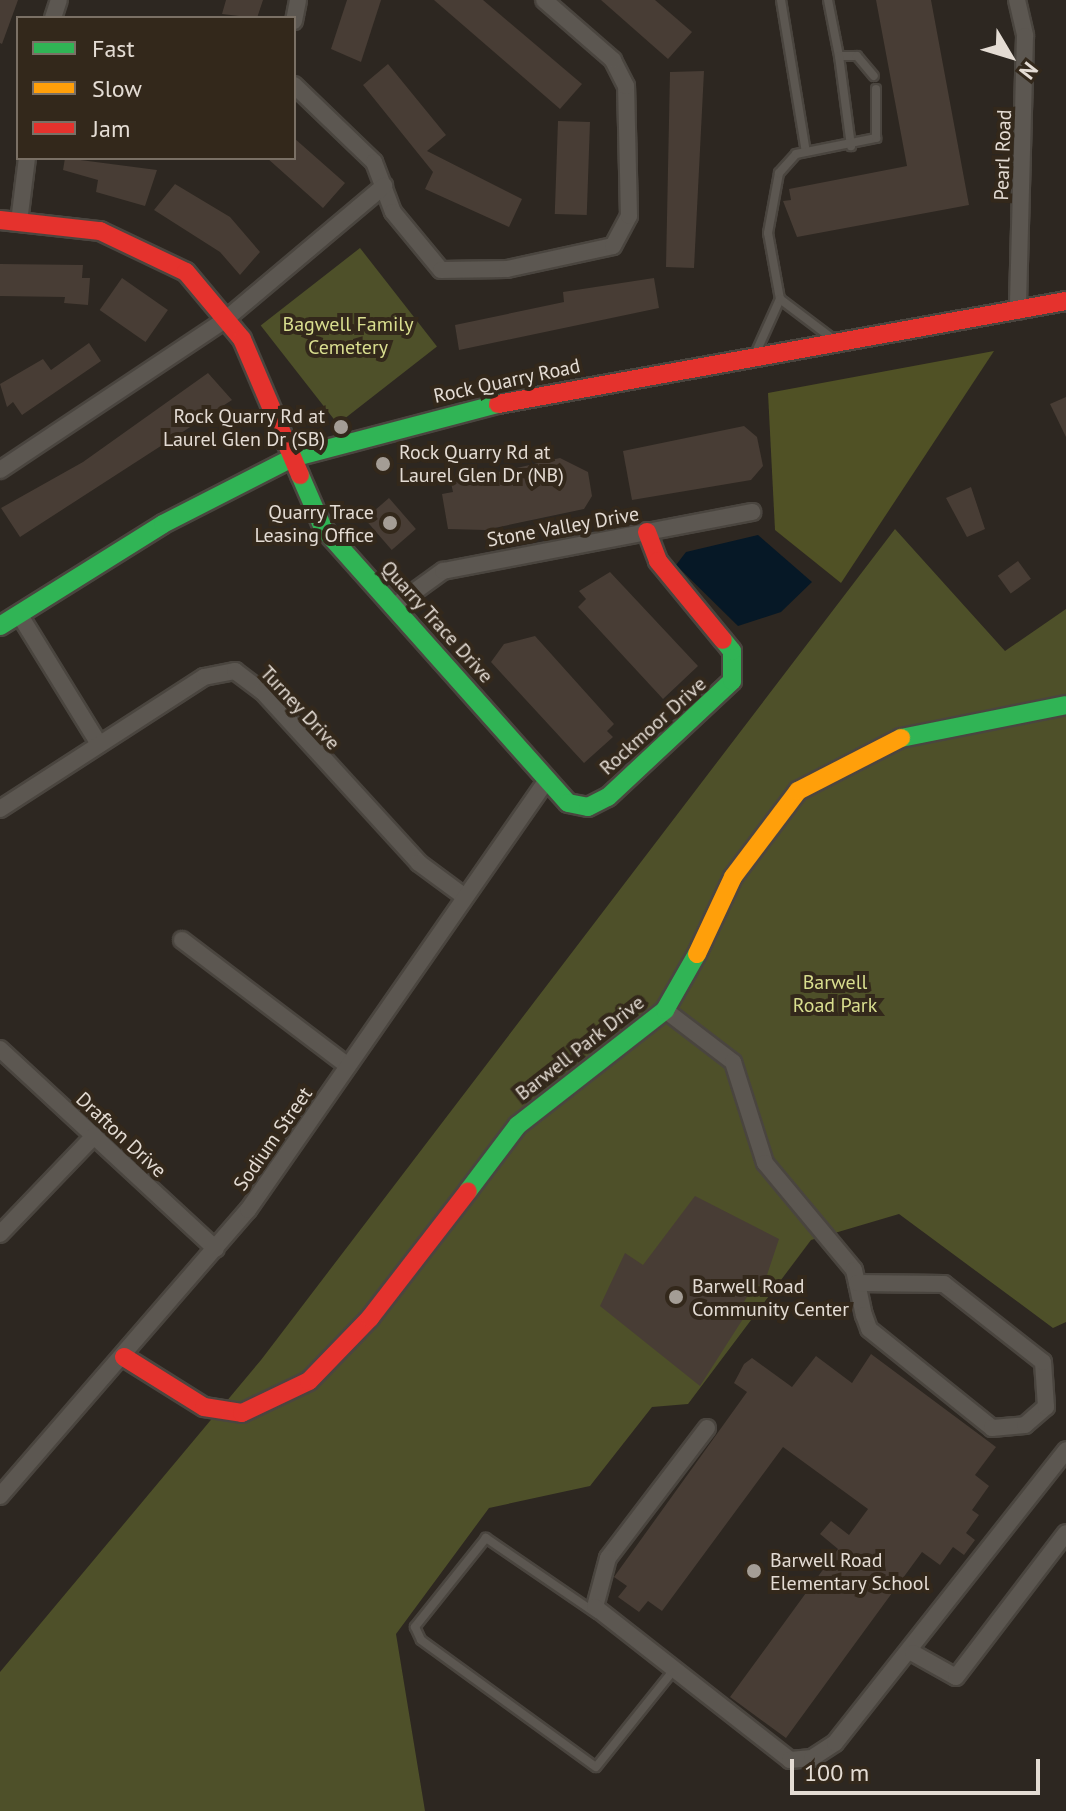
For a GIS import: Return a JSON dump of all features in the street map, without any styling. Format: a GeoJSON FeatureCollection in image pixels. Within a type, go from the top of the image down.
{"type":"FeatureCollection","features":[{"type":"Feature","properties":{"kind":"street"},"geometry":{"type":"LineString","coordinates":[[296,87],[357,141],[384,186],[393,212],[441,270],[507,269],[613,246],[629,216],[626,86],[613,60],[544,0]]}},
{"type":"Feature","properties":{"kind":"street","name":"Pearl Road"},"geometry":{"type":"LineString","coordinates":[[1017,0],[1025,36],[1018,311]]}},
{"type":"Feature","properties":{"kind":"street"},"geometry":{"type":"LineString","coordinates":[[9,221],[26,160]]}},
{"type":"Feature","properties":{"kind":"street"},"geometry":{"type":"LineString","coordinates":[[0,470],[226,319],[384,186]]}},
{"type":"Feature","properties":{"kind":"street","name":"Quarry Trace Drive"},"geometry":{"type":"LineString","coordinates":[[9,221],[100,231],[145,246],[186,272],[226,319],[248,352],[323,528],[568,803]]}},
{"type":"Feature","properties":{"kind":"street","name":"Rock Quarry Road"},"geometry":{"type":"LineString","coordinates":[[0,626],[163,524],[292,458],[549,394],[752,360],[1066,301]]}},
{"type":"Feature","properties":{"kind":"street","name":"Stone Valley Drive"},"geometry":{"type":"LineString","coordinates":[[393,607],[443,571],[752,512]]}},
{"type":"Feature","properties":{"kind":"street","name":"Rockmoor Drive"},"geometry":{"type":"LineString","coordinates":[[568,803],[588,807],[608,797],[732,681],[732,651],[658,561],[647,532]]}},
{"type":"Feature","properties":{"kind":"street"},"geometry":{"type":"LineString","coordinates":[[19,614],[99,744]]}},
{"type":"Feature","properties":{"kind":"street","name":"Turney Drive"},"geometry":{"type":"LineString","coordinates":[[0,809],[204,677],[235,671],[263,692],[419,863],[465,897]]}},
{"type":"Feature","properties":{"kind":"street","name":"Barwell Park Drive"},"geometry":{"type":"LineString","coordinates":[[124,1357],[204,1407],[242,1413],[309,1381],[370,1318],[518,1125],[665,1010],[740,866],[798,791],[870,748],[935,726],[1066,705]]}},
{"type":"Feature","properties":{"kind":"street","name":"Sodium Street"},"geometry":{"type":"LineString","coordinates":[[0,1496],[216,1249],[547,780]]}},
{"type":"Feature","properties":{"kind":"street"},"geometry":{"type":"LineString","coordinates":[[182,940],[348,1066]]}},
{"type":"Feature","properties":{"kind":"street"},"geometry":{"type":"LineString","coordinates":[[665,1010],[733,1062],[765,1163],[782,1192],[838,1245],[857,1283],[869,1329],[992,1428],[1025,1425],[1046,1407],[1043,1362],[944,1284],[857,1283]]}},
{"type":"Feature","properties":{"kind":"street","name":"Drafton Drive"},"geometry":{"type":"LineString","coordinates":[[0,1049],[216,1249]]}},
{"type":"Feature","properties":{"kind":"street"},"geometry":{"type":"LineString","coordinates":[[0,1234],[94,1136]]}},
{"type":"Feature","properties":{"kind":"street"},"geometry":{"type":"LineString","coordinates":[[707,1428],[608,1558],[595,1589],[601,1616],[790,1760],[803,1760],[835,1743],[913,1653],[1066,1450]]}},
{"type":"Feature","properties":{"kind":"street"},"geometry":{"type":"LineString","coordinates":[[913,1653],[956,1677],[1066,1533]]}},
{"type":"Feature","properties":{"kind":"lane"},"geometry":{"type":"LineString","coordinates":[[781,0],[806,152]]}},
{"type":"Feature","properties":{"kind":"lane"},"geometry":{"type":"LineString","coordinates":[[828,0],[851,146]]}},
{"type":"Feature","properties":{"kind":"lane"},"geometry":{"type":"LineString","coordinates":[[839,56],[857,56],[874,76]]}},
{"type":"Feature","properties":{"kind":"lane"},"geometry":{"type":"LineString","coordinates":[[752,360],[780,299],[768,233],[769,195],[786,161],[806,152],[851,146],[876,138],[876,89]]}},
{"type":"Feature","properties":{"kind":"lane"},"geometry":{"type":"LineString","coordinates":[[780,299],[812,329],[844,343]]}},
{"type":"Feature","properties":{"kind":"lane"},"geometry":{"type":"LineString","coordinates":[[601,1616],[491,1538],[464,1557],[415,1627],[421,1640],[596,1767],[673,1671]]}},
{"type":"Feature","properties":{"kind":"green space","name":"Bagwell Family Cemetery"},"geometry":{"type":"Polygon","coordinates":[[[360,248],[437,347],[338,424],[261,326],[360,248]]]}},
{"type":"Feature","properties":{"kind":"green space","name":"Barwell Road Park"},"geometry":{"type":"Polygon","coordinates":[[[895,529],[1005,651],[1066,609],[1066,1322],[1053,1328],[899,1214],[811,1240],[688,1404],[652,1407],[590,1486],[489,1508],[396,1634],[425,1811],[0,1811],[0,1672],[261,1360],[895,529]]]}},
{"type":"Feature","properties":{"kind":"shaded area"},"geometry":{"type":"Polygon","coordinates":[[[994,351],[841,583],[775,530],[768,393],[994,351]]]}},
{"type":"Feature","properties":{"kind":"water"},"geometry":{"type":"Polygon","coordinates":[[[758,535],[812,582],[781,612],[738,626],[676,565],[686,552],[758,535]]]}},
{"type":"Feature","properties":{"kind":"building"},"geometry":{"type":"Polygon","coordinates":[[[0,0],[18,0],[2,44],[0,43],[0,0]]]}},
{"type":"Feature","properties":{"kind":"building"},"geometry":{"type":"Polygon","coordinates":[[[226,0],[263,0],[258,16],[222,14],[226,0]]]}},
{"type":"Feature","properties":{"kind":"building"},"geometry":{"type":"Polygon","coordinates":[[[347,0],[381,0],[361,62],[331,49],[347,0]]]}},
{"type":"Feature","properties":{"kind":"building"},"geometry":{"type":"Polygon","coordinates":[[[434,0],[483,0],[582,84],[560,109],[434,0]]]}},
{"type":"Feature","properties":{"kind":"building"},"geometry":{"type":"Polygon","coordinates":[[[601,0],[655,0],[692,32],[668,59],[601,0]]]}},
{"type":"Feature","properties":{"kind":"building"},"geometry":{"type":"Polygon","coordinates":[[[876,0],[931,0],[969,205],[797,237],[783,201],[791,200],[789,189],[907,166],[876,0]]]}},
{"type":"Feature","properties":{"kind":"building"},"geometry":{"type":"Polygon","coordinates":[[[388,64],[446,135],[427,151],[522,199],[509,227],[425,189],[433,172],[363,85],[388,64]]]}},
{"type":"Feature","properties":{"kind":"building"},"geometry":{"type":"Polygon","coordinates":[[[704,71],[694,268],[666,267],[670,72],[704,71]]]}},
{"type":"Feature","properties":{"kind":"building"},"geometry":{"type":"Polygon","coordinates":[[[558,121],[590,122],[587,215],[555,214],[558,121]]]}},
{"type":"Feature","properties":{"kind":"building"},"geometry":{"type":"Polygon","coordinates":[[[296,140],[345,183],[323,208],[269,160],[296,160],[296,140]]]}},
{"type":"Feature","properties":{"kind":"building"},"geometry":{"type":"Polygon","coordinates":[[[65,160],[80,160],[157,170],[145,206],[96,192],[98,180],[63,170],[65,160]]]}},
{"type":"Feature","properties":{"kind":"building"},"geometry":{"type":"Polygon","coordinates":[[[175,184],[230,217],[260,252],[240,275],[220,252],[154,210],[175,184]]]}},
{"type":"Feature","properties":{"kind":"building"},"geometry":{"type":"Polygon","coordinates":[[[0,264],[83,265],[82,278],[90,278],[88,305],[64,303],[65,297],[0,296],[0,264]]]}},
{"type":"Feature","properties":{"kind":"building"},"geometry":{"type":"Polygon","coordinates":[[[122,278],[168,310],[146,342],[100,310],[122,278]]]}},
{"type":"Feature","properties":{"kind":"building"},"geometry":{"type":"Polygon","coordinates":[[[654,278],[659,308],[459,350],[455,325],[564,302],[563,292],[654,278]]]}},
{"type":"Feature","properties":{"kind":"building"},"geometry":{"type":"Polygon","coordinates":[[[89,343],[101,361],[22,415],[13,402],[7,407],[0,384],[43,359],[51,370],[89,343]]]}},
{"type":"Feature","properties":{"kind":"building"},"geometry":{"type":"Polygon","coordinates":[[[208,373],[232,400],[20,537],[1,508],[83,462],[208,373]]]}},
{"type":"Feature","properties":{"kind":"building"},"geometry":{"type":"Polygon","coordinates":[[[1066,397],[1066,437],[1050,404],[1066,397]]]}},
{"type":"Feature","properties":{"kind":"building"},"geometry":{"type":"Polygon","coordinates":[[[744,426],[757,437],[763,466],[751,480],[632,500],[623,451],[744,426]]]}},
{"type":"Feature","properties":{"kind":"building"},"geometry":{"type":"Polygon","coordinates":[[[560,458],[588,472],[592,496],[584,509],[485,530],[448,529],[442,494],[453,492],[451,483],[560,458]]]}},
{"type":"Feature","properties":{"kind":"building"},"geometry":{"type":"Polygon","coordinates":[[[971,487],[985,529],[967,537],[946,498],[971,487]]]}},
{"type":"Feature","properties":{"kind":"building","name":"Quarry Trace Leasing Office"},"geometry":{"type":"Polygon","coordinates":[[[389,498],[416,529],[392,550],[365,519],[389,498]]]}},
{"type":"Feature","properties":{"kind":"building"},"geometry":{"type":"Polygon","coordinates":[[[1018,561],[1031,579],[1011,593],[998,576],[1018,561]]]}},
{"type":"Feature","properties":{"kind":"building"},"geometry":{"type":"Polygon","coordinates":[[[610,572],[698,666],[663,699],[578,607],[586,599],[579,591],[610,572]]]}},
{"type":"Feature","properties":{"kind":"building"},"geometry":{"type":"Polygon","coordinates":[[[535,636],[614,724],[607,731],[613,737],[584,763],[491,662],[504,644],[535,636]]]}},
{"type":"Feature","properties":{"kind":"building","name":"Barwell Road Community Center"},"geometry":{"type":"Polygon","coordinates":[[[695,1196],[779,1239],[763,1287],[755,1283],[741,1307],[748,1311],[700,1386],[600,1306],[625,1253],[643,1265],[695,1196]]]}},
{"type":"Feature","properties":{"kind":"building"},"geometry":{"type":"Polygon","coordinates":[[[871,1354],[996,1447],[975,1475],[989,1486],[972,1510],[979,1515],[966,1533],[975,1540],[964,1555],[953,1547],[940,1565],[922,1552],[786,1738],[730,1697],[838,1549],[820,1534],[831,1521],[849,1535],[868,1509],[783,1447],[662,1611],[648,1601],[639,1612],[618,1597],[627,1586],[614,1577],[747,1392],[734,1383],[744,1364],[752,1358],[792,1387],[816,1356],[852,1383],[871,1354]]]}},
{"type":"Feature","properties":{"kind":"traffic: fast"},"geometry":{"type":"LineString","coordinates":[[0,626],[163,524],[292,458],[498,404]]}},
{"type":"Feature","properties":{"kind":"traffic: fast"},"geometry":{"type":"LineString","coordinates":[[300,475],[323,528],[568,803],[588,807],[608,797],[732,681],[732,651],[723,640]]}},
{"type":"Feature","properties":{"kind":"traffic: fast"},"geometry":{"type":"LineString","coordinates":[[901,738],[1066,705]]}},
{"type":"Feature","properties":{"kind":"traffic: fast"},"geometry":{"type":"LineString","coordinates":[[468,1191],[518,1125],[665,1010],[697,954]]}},
{"type":"Feature","properties":{"kind":"traffic: slow"},"geometry":{"type":"LineString","coordinates":[[697,954],[733,877],[798,791],[901,738]]}},
{"type":"Feature","properties":{"kind":"traffic: jam"},"geometry":{"type":"LineString","coordinates":[[0,220],[100,231],[186,272],[242,339],[300,475]]}},
{"type":"Feature","properties":{"kind":"traffic: jam"},"geometry":{"type":"LineString","coordinates":[[498,404],[1066,301]]}},
{"type":"Feature","properties":{"kind":"traffic: jam"},"geometry":{"type":"LineString","coordinates":[[647,532],[658,561],[723,640]]}},
{"type":"Feature","properties":{"kind":"traffic: jam"},"geometry":{"type":"LineString","coordinates":[[124,1357],[204,1407],[242,1413],[309,1381],[370,1318],[468,1191]]}},
{"type":"Feature","properties":{"kind":"place","name":"Rock Quarry Rd at Laurel Glen Dr (SB)"},"geometry":{"type":"Point","coordinates":[341,427]}},
{"type":"Feature","properties":{"kind":"place","name":"Rock Quarry Rd at Laurel Glen Dr (NB)"},"geometry":{"type":"Point","coordinates":[383,464]}},
{"type":"Feature","properties":{"kind":"place","name":"Quarry Trace Leasing Office"},"geometry":{"type":"Point","coordinates":[390,523]}},
{"type":"Feature","properties":{"kind":"place","name":"Barwell Road Community Center"},"geometry":{"type":"Point","coordinates":[676,1297]}},
{"type":"Feature","properties":{"kind":"place","name":"Barwell Road Elementary School"},"geometry":{"type":"Point","coordinates":[754,1571]}}]}
